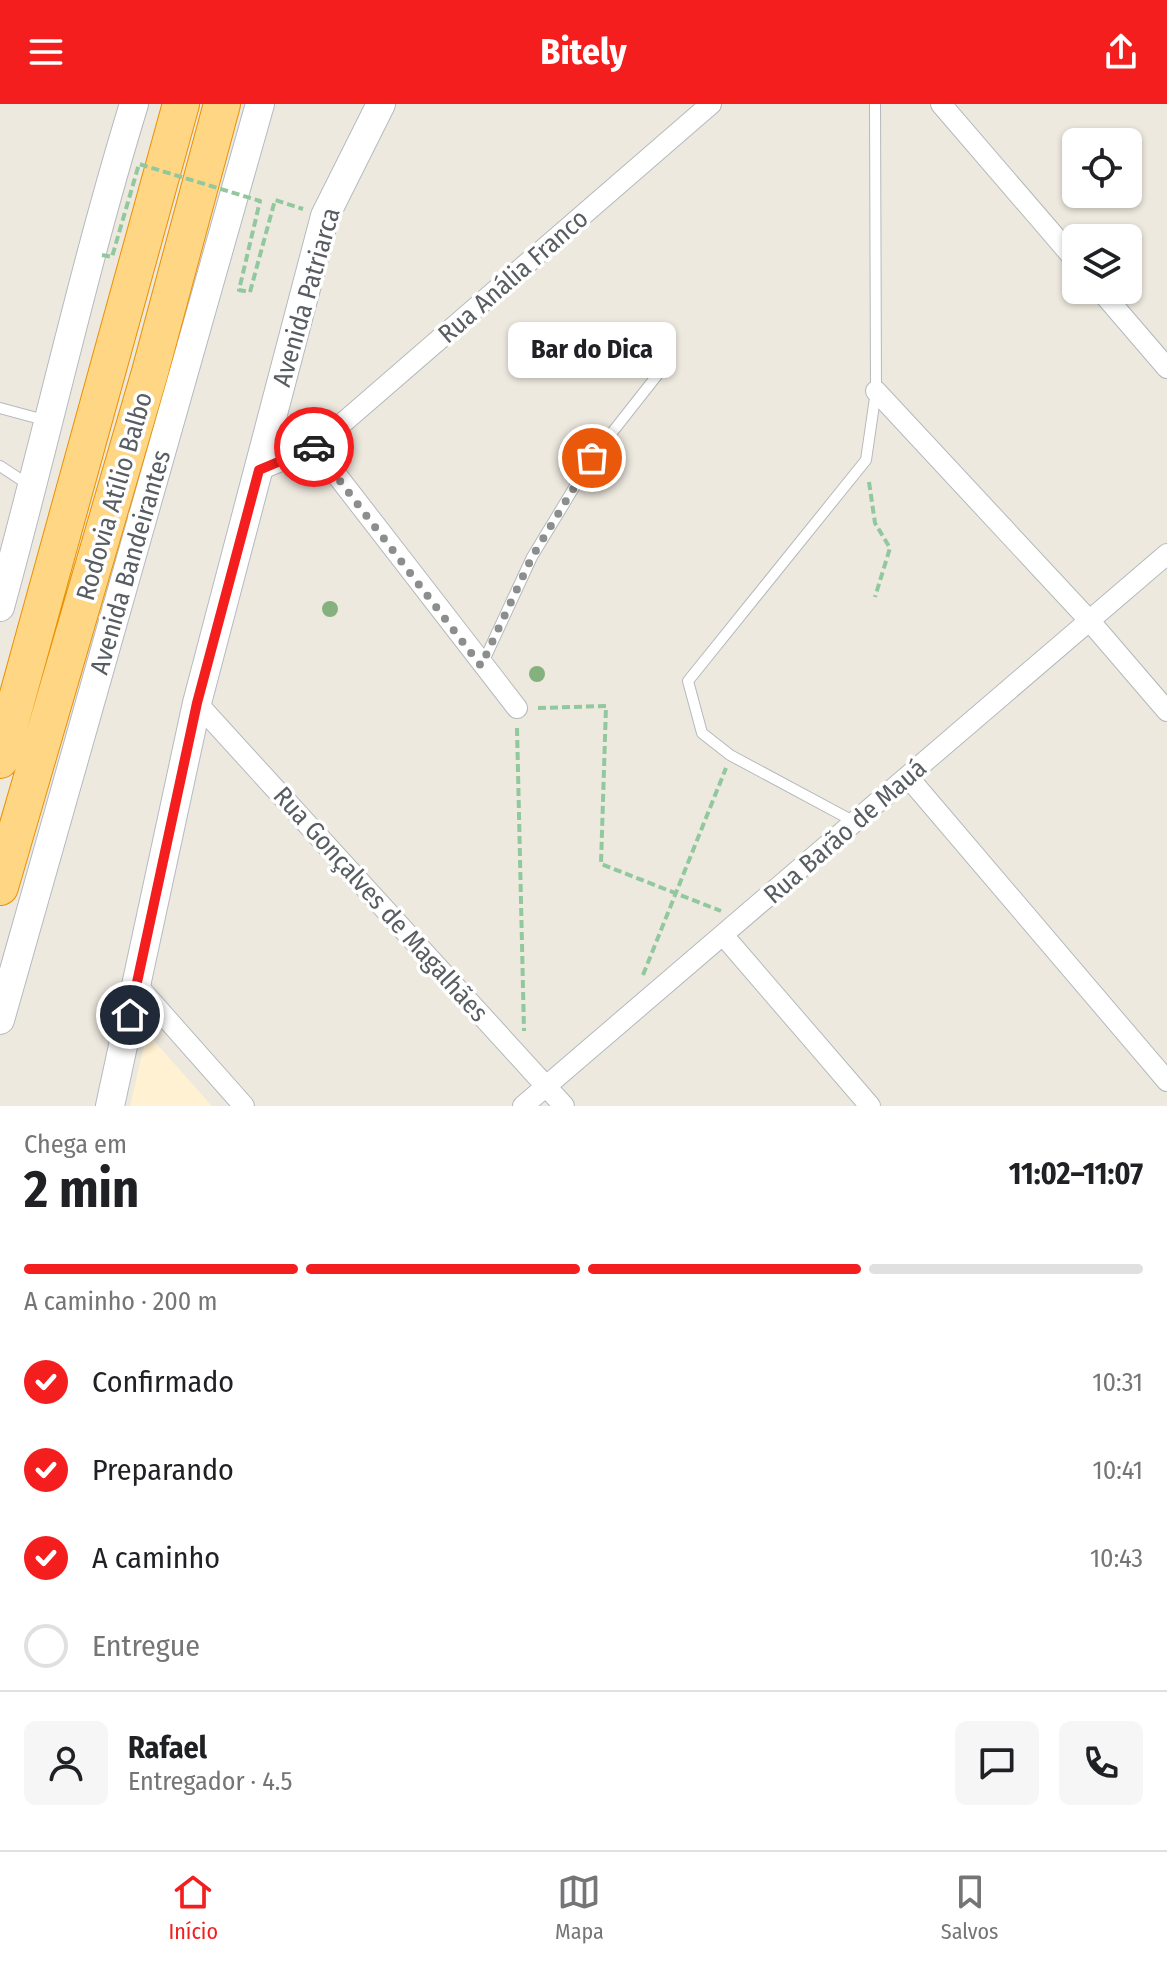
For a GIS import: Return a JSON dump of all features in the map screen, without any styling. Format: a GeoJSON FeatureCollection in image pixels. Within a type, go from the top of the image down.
{"type":"FeatureCollection","features":[{"type":"Feature","properties":{"kind":"highway","name":"Rodovia Atílio Balbo"},"geometry":{"type":"LineString","coordinates":[[0,760],[181,104]]}},
{"type":"Feature","properties":{"kind":"highway","name":"Rodovia Atílio Balbo"},"geometry":{"type":"LineString","coordinates":[[0,887],[150,372],[222,104]]}},
{"type":"Feature","properties":{"kind":"main road"},"geometry":{"type":"LineString","coordinates":[[0,607],[50,421],[66,343],[134,104]]}},
{"type":"Feature","properties":{"kind":"main road","name":"Avenida Bandeirantes"},"geometry":{"type":"LineString","coordinates":[[0,1020],[260,104]]}},
{"type":"Feature","properties":{"kind":"main road","name":"Avenida Patriarca"},"geometry":{"type":"LineString","coordinates":[[110,1106],[197,703],[325,216],[381,104]]}},
{"type":"Feature","properties":{"kind":"street","name":"Rua Anália Franco"},"geometry":{"type":"LineString","coordinates":[[259,470],[315,447],[711,104]]}},
{"type":"Feature","properties":{"kind":"street"},"geometry":{"type":"LineString","coordinates":[[941,104],[1062,245]]}},
{"type":"Feature","properties":{"kind":"street"},"geometry":{"type":"LineString","coordinates":[[1112,304],[1167,368]]}},
{"type":"Feature","properties":{"kind":"street"},"geometry":{"type":"LineString","coordinates":[[876,391],[1088,619],[1167,711]]}},
{"type":"Feature","properties":{"kind":"street"},"geometry":{"type":"LineString","coordinates":[[315,447],[481,666],[517,708]]}},
{"type":"Feature","properties":{"kind":"street","name":"Rua Barão de Mauá"},"geometry":{"type":"LineString","coordinates":[[523,1106],[1167,554]]}},
{"type":"Feature","properties":{"kind":"street","name":"Rua Gonçalves de Magalhães"},"geometry":{"type":"LineString","coordinates":[[197,703],[564,1106]]}},
{"type":"Feature","properties":{"kind":"street"},"geometry":{"type":"LineString","coordinates":[[908,777],[1167,1081]]}},
{"type":"Feature","properties":{"kind":"street"},"geometry":{"type":"LineString","coordinates":[[723,935],[870,1106]]}},
{"type":"Feature","properties":{"kind":"street"},"geometry":{"type":"LineString","coordinates":[[136,984],[244,1106]]}},
{"type":"Feature","properties":{"kind":"lane"},"geometry":{"type":"LineString","coordinates":[[853,821],[730,755],[702,733],[688,681],[866,460],[876,391],[875,104]]}},
{"type":"Feature","properties":{"kind":"lane"},"geometry":{"type":"LineString","coordinates":[[481,666],[532,557],[592,458],[666,364]]}},
{"type":"Feature","properties":{"kind":"lane"},"geometry":{"type":"LineString","coordinates":[[0,408],[50,421]]}},
{"type":"Feature","properties":{"kind":"lane"},"geometry":{"type":"LineString","coordinates":[[0,466],[33,487]]}},
{"type":"Feature","properties":{"kind":"path"},"geometry":{"type":"LineString","coordinates":[[102,255],[112,257],[139,164],[260,201],[239,290],[250,292],[275,200],[325,216]]}},
{"type":"Feature","properties":{"kind":"path"},"geometry":{"type":"LineString","coordinates":[[866,460],[875,523],[890,548],[875,597]]}},
{"type":"Feature","properties":{"kind":"path"},"geometry":{"type":"LineString","coordinates":[[525,1062],[517,708],[606,706],[601,864],[743,920]]}},
{"type":"Feature","properties":{"kind":"path"},"geometry":{"type":"LineString","coordinates":[[643,976],[730,755]]}},
{"type":"Feature","properties":{"kind":"shaded area"},"geometry":{"type":"Polygon","coordinates":[[[147,1033],[212,1106],[130,1106],[147,1033]]]}},
{"type":"Feature","properties":{"kind":"way so far"},"geometry":{"type":"LineString","coordinates":[[314,447],[481,666],[495,643],[532,557],[592,458]]}},
{"type":"Feature","properties":{"kind":"place","name":"Bar do Dica"},"geometry":{"type":"Point","coordinates":[592,458]}},
{"type":"Feature","properties":{"kind":"route"},"geometry":{"type":"LineString","coordinates":[[130,1015],[197,703],[259,470],[314,447]]}}]}
